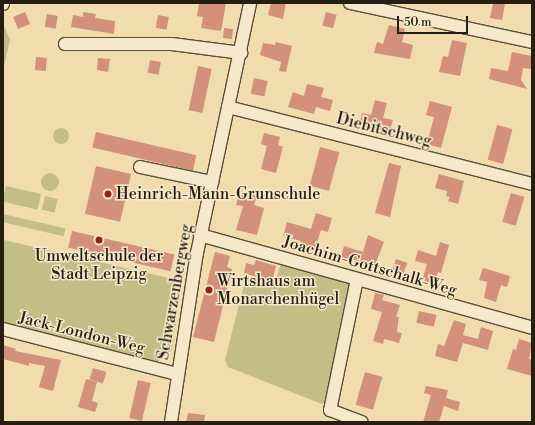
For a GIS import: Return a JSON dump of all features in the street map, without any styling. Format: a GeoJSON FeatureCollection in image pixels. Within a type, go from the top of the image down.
{"type":"FeatureCollection","features":[{"type":"Feature","properties":{"kind":"street","name":"Schwarzenbergweg"},"geometry":{"type":"LineString","coordinates":[[171,422],[177,374],[200,235],[241,53],[250,3]]}},
{"type":"Feature","properties":{"kind":"street"},"geometry":{"type":"LineString","coordinates":[[350,3],[532,42]]}},
{"type":"Feature","properties":{"kind":"street"},"geometry":{"type":"LineString","coordinates":[[65,44],[172,44],[241,53]]}},
{"type":"Feature","properties":{"kind":"street","name":"Diebitschweg"},"geometry":{"type":"LineString","coordinates":[[228,107],[532,184]]}},
{"type":"Feature","properties":{"kind":"street"},"geometry":{"type":"LineString","coordinates":[[140,166],[212,182]]}},
{"type":"Feature","properties":{"kind":"street","name":"Joachim-Gottschalk-Weg"},"geometry":{"type":"LineString","coordinates":[[200,235],[532,328]]}},
{"type":"Feature","properties":{"kind":"street"},"geometry":{"type":"LineString","coordinates":[[357,279],[330,410],[357,421]]}},
{"type":"Feature","properties":{"kind":"street","name":"Jack-London-Weg"},"geometry":{"type":"LineString","coordinates":[[3,329],[177,374]]}},
{"type":"Feature","properties":{"kind":"shaded area"},"geometry":{"type":"Polygon","coordinates":[[[3,23],[10,40],[3,71],[3,23]]]}},
{"type":"Feature","properties":{"kind":"shaded area"},"geometry":{"type":"Polygon","coordinates":[[[58,128],[64,128],[69,133],[67,142],[64,144],[58,144],[53,139],[53,133],[58,128]]]}},
{"type":"Feature","properties":{"kind":"shaded area"},"geometry":{"type":"Polygon","coordinates":[[[46,173],[54,173],[59,178],[57,189],[54,191],[46,191],[41,186],[41,178],[46,173]]]}},
{"type":"Feature","properties":{"kind":"shaded area"},"geometry":{"type":"Polygon","coordinates":[[[6,186],[41,194],[37,210],[3,202],[6,186]]]}},
{"type":"Feature","properties":{"kind":"shaded area"},"geometry":{"type":"Polygon","coordinates":[[[45,196],[58,199],[55,213],[42,210],[45,196]]]}},
{"type":"Feature","properties":{"kind":"shaded area"},"geometry":{"type":"Polygon","coordinates":[[[3,214],[65,228],[64,236],[3,222],[3,214]]]}},
{"type":"Feature","properties":{"kind":"shaded area"},"geometry":{"type":"Polygon","coordinates":[[[4,240],[182,281],[172,350],[157,362],[3,323],[4,240]]]}},
{"type":"Feature","properties":{"kind":"shaded area"},"geometry":{"type":"Polygon","coordinates":[[[281,263],[349,281],[352,288],[329,400],[322,404],[228,367],[225,360],[246,277],[274,286],[281,263]]]}},
{"type":"Feature","properties":{"kind":"building"},"geometry":{"type":"Polygon","coordinates":[[[199,3],[226,3],[221,31],[201,28],[203,17],[197,16],[199,3]]]}},
{"type":"Feature","properties":{"kind":"building"},"geometry":{"type":"Polygon","coordinates":[[[271,3],[286,3],[283,19],[268,15],[271,3]]]}},
{"type":"Feature","properties":{"kind":"building"},"geometry":{"type":"Polygon","coordinates":[[[493,3],[505,3],[502,20],[490,18],[493,3]]]}},
{"type":"Feature","properties":{"kind":"building"},"geometry":{"type":"Polygon","coordinates":[[[25,12],[30,24],[18,29],[13,17],[25,12]]]}},
{"type":"Feature","properties":{"kind":"building"},"geometry":{"type":"Polygon","coordinates":[[[83,12],[96,14],[95,18],[115,21],[114,34],[71,27],[73,15],[83,17],[83,12]]]}},
{"type":"Feature","properties":{"kind":"building"},"geometry":{"type":"Polygon","coordinates":[[[326,12],[337,15],[333,28],[322,26],[326,12]]]}},
{"type":"Feature","properties":{"kind":"building"},"geometry":{"type":"Polygon","coordinates":[[[47,14],[58,16],[56,29],[45,27],[47,14]]]}},
{"type":"Feature","properties":{"kind":"building"},"geometry":{"type":"Polygon","coordinates":[[[158,15],[169,17],[167,30],[156,28],[158,15]]]}},
{"type":"Feature","properties":{"kind":"building"},"geometry":{"type":"Polygon","coordinates":[[[389,25],[405,29],[402,42],[413,45],[410,59],[374,53],[377,42],[383,44],[389,25]]]}},
{"type":"Feature","properties":{"kind":"building"},"geometry":{"type":"Polygon","coordinates":[[[224,28],[233,29],[232,39],[223,38],[224,28]]]}},
{"type":"Feature","properties":{"kind":"building"},"geometry":{"type":"Polygon","coordinates":[[[452,40],[467,43],[460,76],[439,72],[443,56],[448,57],[452,40]]]}},
{"type":"Feature","properties":{"kind":"building"},"geometry":{"type":"Polygon","coordinates":[[[276,42],[292,46],[286,72],[279,71],[281,62],[260,55],[263,43],[275,45],[276,42]]]}},
{"type":"Feature","properties":{"kind":"building"},"geometry":{"type":"Polygon","coordinates":[[[512,52],[532,56],[532,69],[523,68],[521,80],[527,89],[489,79],[491,68],[508,71],[512,52]]]}},
{"type":"Feature","properties":{"kind":"building"},"geometry":{"type":"Polygon","coordinates":[[[36,57],[47,58],[46,71],[35,70],[36,57]]]}},
{"type":"Feature","properties":{"kind":"building"},"geometry":{"type":"Polygon","coordinates":[[[98,58],[110,59],[108,72],[97,70],[98,58]]]}},
{"type":"Feature","properties":{"kind":"building"},"geometry":{"type":"Polygon","coordinates":[[[150,60],[161,62],[159,75],[148,73],[150,60]]]}},
{"type":"Feature","properties":{"kind":"building"},"geometry":{"type":"Polygon","coordinates":[[[198,66],[212,69],[202,113],[189,110],[198,66]]]}},
{"type":"Feature","properties":{"kind":"building"},"geometry":{"type":"Polygon","coordinates":[[[254,78],[268,81],[264,97],[251,94],[254,78]]]}},
{"type":"Feature","properties":{"kind":"building"},"geometry":{"type":"Polygon","coordinates":[[[307,84],[324,88],[321,97],[333,100],[330,111],[316,107],[314,114],[288,107],[293,92],[304,96],[307,84]]]}},
{"type":"Feature","properties":{"kind":"building"},"geometry":{"type":"Polygon","coordinates":[[[375,100],[387,103],[383,118],[393,120],[389,133],[359,126],[362,113],[371,115],[375,100]]]}},
{"type":"Feature","properties":{"kind":"building"},"geometry":{"type":"Polygon","coordinates":[[[430,101],[452,107],[441,148],[427,144],[434,117],[426,115],[430,101]]]}},
{"type":"Feature","properties":{"kind":"building"},"geometry":{"type":"Polygon","coordinates":[[[497,125],[512,129],[503,164],[488,160],[497,125]]]}},
{"type":"Feature","properties":{"kind":"building"},"geometry":{"type":"Polygon","coordinates":[[[96,132],[196,155],[193,171],[92,148],[96,132]]]}},
{"type":"Feature","properties":{"kind":"building"},"geometry":{"type":"Polygon","coordinates":[[[264,133],[280,137],[278,145],[283,147],[276,173],[261,169],[267,146],[261,144],[264,133]]]}},
{"type":"Feature","properties":{"kind":"building"},"geometry":{"type":"Polygon","coordinates":[[[320,147],[339,152],[329,191],[310,186],[320,147]]]}},
{"type":"Feature","properties":{"kind":"building"},"geometry":{"type":"Polygon","coordinates":[[[389,163],[401,166],[390,217],[375,213],[389,163]]]}},
{"type":"Feature","properties":{"kind":"building"},"geometry":{"type":"Polygon","coordinates":[[[96,166],[131,174],[120,222],[85,214],[96,166]]]}},
{"type":"Feature","properties":{"kind":"building"},"geometry":{"type":"Polygon","coordinates":[[[439,174],[464,181],[458,204],[448,201],[450,197],[446,196],[447,191],[435,188],[439,174]]]}},
{"type":"Feature","properties":{"kind":"building"},"geometry":{"type":"Polygon","coordinates":[[[240,191],[257,196],[254,205],[264,208],[257,235],[236,230],[243,206],[236,205],[240,191]]]}},
{"type":"Feature","properties":{"kind":"building"},"geometry":{"type":"Polygon","coordinates":[[[511,193],[524,197],[516,226],[502,222],[511,193]]]}},
{"type":"Feature","properties":{"kind":"building"},"geometry":{"type":"Polygon","coordinates":[[[316,213],[332,218],[328,232],[321,230],[314,252],[299,247],[301,241],[283,236],[287,222],[311,229],[316,213]]]}},
{"type":"Feature","properties":{"kind":"building"},"geometry":{"type":"Polygon","coordinates":[[[72,231],[174,255],[170,271],[68,248],[72,231]]]}},
{"type":"Feature","properties":{"kind":"building"},"geometry":{"type":"Polygon","coordinates":[[[368,235],[384,242],[374,268],[340,260],[344,246],[363,252],[368,235]]]}},
{"type":"Feature","properties":{"kind":"building"},"geometry":{"type":"Polygon","coordinates":[[[440,242],[449,245],[441,273],[438,272],[434,285],[422,281],[427,264],[415,261],[418,250],[436,256],[440,242]]]}},
{"type":"Feature","properties":{"kind":"building"},"geometry":{"type":"Polygon","coordinates":[[[215,252],[230,256],[227,267],[232,269],[214,342],[193,337],[215,252]]]}},
{"type":"Feature","properties":{"kind":"building"},"geometry":{"type":"Polygon","coordinates":[[[396,259],[407,263],[402,276],[391,272],[396,259]]]}},
{"type":"Feature","properties":{"kind":"building"},"geometry":{"type":"Polygon","coordinates":[[[256,260],[276,266],[272,282],[244,273],[246,263],[254,265],[256,260]]]}},
{"type":"Feature","properties":{"kind":"building"},"geometry":{"type":"Polygon","coordinates":[[[483,268],[510,276],[507,287],[501,285],[496,302],[484,298],[487,282],[479,280],[483,268]]]}},
{"type":"Feature","properties":{"kind":"building"},"geometry":{"type":"Polygon","coordinates":[[[375,293],[384,295],[382,300],[400,305],[396,317],[399,317],[397,332],[402,333],[399,343],[384,339],[383,344],[373,341],[382,312],[371,309],[375,293]]]}},
{"type":"Feature","properties":{"kind":"building"},"geometry":{"type":"Polygon","coordinates":[[[419,311],[437,315],[434,327],[416,323],[419,311]]]}},
{"type":"Feature","properties":{"kind":"building"},"geometry":{"type":"Polygon","coordinates":[[[454,320],[466,324],[463,335],[478,339],[481,327],[493,331],[488,350],[463,343],[457,362],[435,356],[438,344],[444,346],[454,320]]]}},
{"type":"Feature","properties":{"kind":"building"},"geometry":{"type":"Polygon","coordinates":[[[519,339],[532,343],[529,359],[532,360],[532,376],[507,369],[513,349],[516,350],[519,339]]]}},
{"type":"Feature","properties":{"kind":"building"},"geometry":{"type":"Polygon","coordinates":[[[3,345],[16,349],[15,351],[61,360],[53,391],[39,387],[45,366],[29,363],[29,366],[3,359],[3,345]]]}},
{"type":"Feature","properties":{"kind":"building"},"geometry":{"type":"Polygon","coordinates":[[[93,368],[106,372],[103,384],[89,379],[93,368]]]}},
{"type":"Feature","properties":{"kind":"building"},"geometry":{"type":"Polygon","coordinates":[[[365,372],[382,377],[373,410],[356,405],[365,372]]]}},
{"type":"Feature","properties":{"kind":"building"},"geometry":{"type":"Polygon","coordinates":[[[86,379],[97,382],[92,401],[98,403],[95,412],[78,407],[86,379]]]}},
{"type":"Feature","properties":{"kind":"building"},"geometry":{"type":"Polygon","coordinates":[[[138,380],[151,383],[142,421],[129,418],[138,380]]]}},
{"type":"Feature","properties":{"kind":"building"},"geometry":{"type":"Polygon","coordinates":[[[426,386],[448,390],[446,398],[460,402],[458,411],[444,406],[439,422],[423,422],[431,395],[424,393],[426,386]]]}},
{"type":"Feature","properties":{"kind":"building"},"geometry":{"type":"Polygon","coordinates":[[[188,413],[205,415],[204,422],[186,422],[188,413]]]}},
{"type":"Feature","properties":{"kind":"place","name":"Heinrich-Mann-Grunschule"},"geometry":{"type":"Point","coordinates":[108,194]}},
{"type":"Feature","properties":{"kind":"place","name":"Umweltschule der Stadt Leipzig"},"geometry":{"type":"Point","coordinates":[99,240]}},
{"type":"Feature","properties":{"kind":"place","name":"Wirtshaus am Monarchenhügel"},"geometry":{"type":"Point","coordinates":[209,290]}}]}
